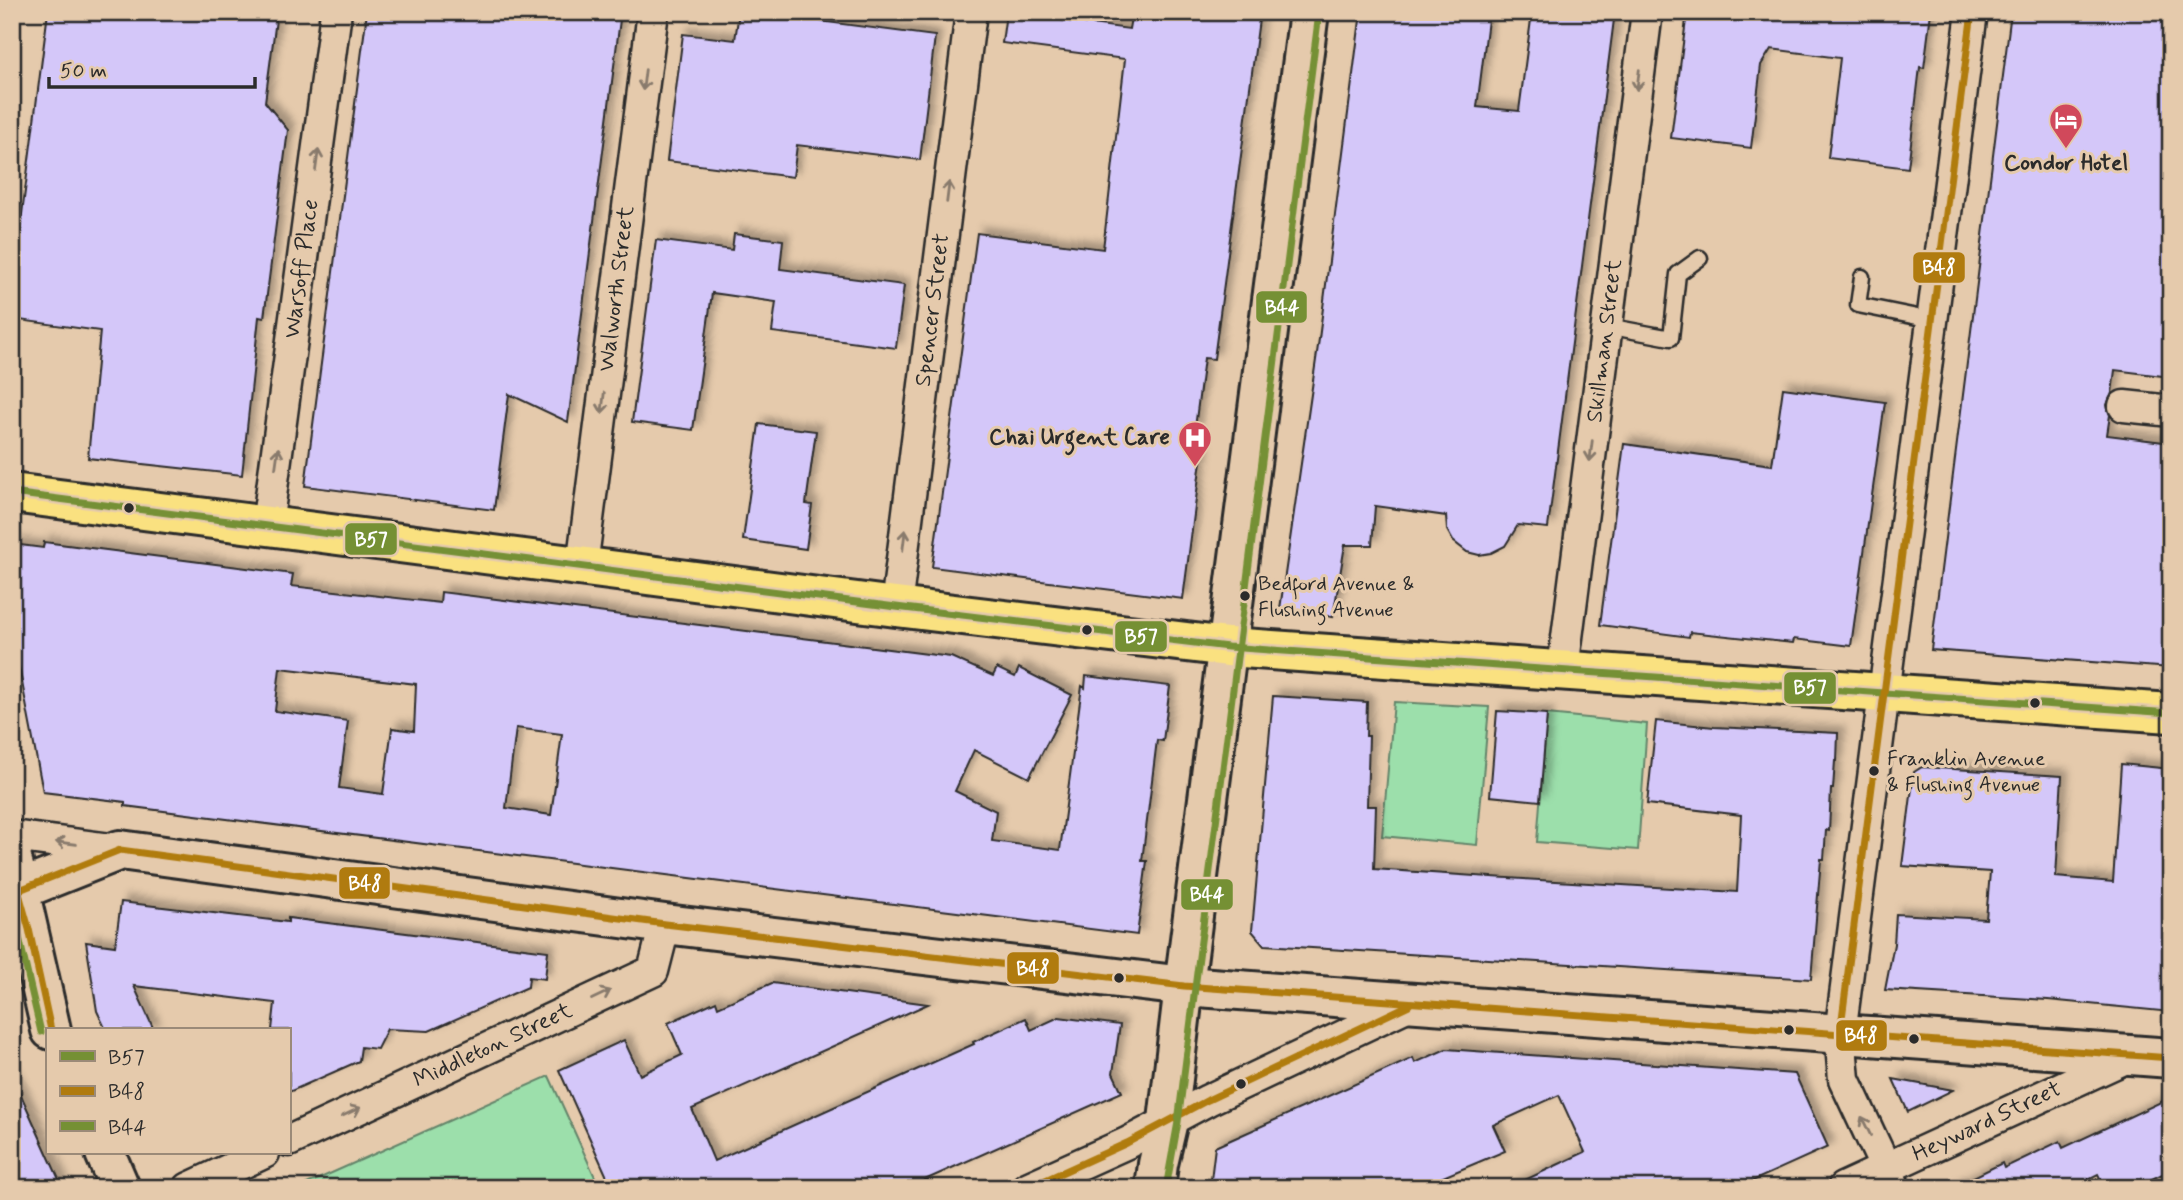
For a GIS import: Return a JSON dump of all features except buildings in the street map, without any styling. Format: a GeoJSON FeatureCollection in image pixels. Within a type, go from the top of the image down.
{"type":"FeatureCollection","features":[{"type":"Feature","properties":{"kind":"main road"},"geometry":{"type":"LineString","coordinates":[[1155,1188],[1168,1121],[1309,12]]}},
{"type":"Feature","properties":{"kind":"main road"},"geometry":{"type":"LineString","coordinates":[[12,493],[1228,647],[2171,713]]}},
{"type":"Feature","properties":{"kind":"main road"},"geometry":{"type":"LineString","coordinates":[[51,1028],[14,880],[120,850],[665,924],[1184,986],[2160,1059]]}},
{"type":"Feature","properties":{"kind":"main road"},"geometry":{"type":"LineString","coordinates":[[105,1154],[120,1188]]}},
{"type":"Feature","properties":{"kind":"street","name":"Warsoff Place"},"geometry":{"type":"LineString","coordinates":[[267,526],[336,12]]}},
{"type":"Feature","properties":{"kind":"street","name":"Walworth Street"},"geometry":{"type":"LineString","coordinates":[[582,566],[653,12]]}},
{"type":"Feature","properties":{"kind":"street","name":"Spencer Street"},"geometry":{"type":"LineString","coordinates":[[896,607],[971,12]]}},
{"type":"Feature","properties":{"kind":"street","name":"Skillman Street"},"geometry":{"type":"LineString","coordinates":[[1563,669],[1647,12]]}},
{"type":"Feature","properties":{"kind":"street"},"geometry":{"type":"LineString","coordinates":[[1891,1178],[1844,1079],[1840,1034],[1972,12]]}},
{"type":"Feature","properties":{"kind":"street"},"geometry":{"type":"LineString","coordinates":[[2124,406],[2171,411]]}},
{"type":"Feature","properties":{"kind":"street"},"geometry":{"type":"LineString","coordinates":[[12,836],[120,850]]}},
{"type":"Feature","properties":{"kind":"street","name":"Middleton Street"},"geometry":{"type":"LineString","coordinates":[[290,1141],[653,971],[665,924]]}},
{"type":"Feature","properties":{"kind":"street"},"geometry":{"type":"LineString","coordinates":[[1027,1188],[1127,1143],[1413,1003]]}},
{"type":"Feature","properties":{"kind":"street","name":"Heyward Street"},"geometry":{"type":"LineString","coordinates":[[1843,1188],[1891,1178],[2160,1059]]}},
{"type":"Feature","properties":{"kind":"street"},"geometry":{"type":"LineString","coordinates":[[190,1188],[262,1154]]}},
{"type":"Feature","properties":{"kind":"lane"},"geometry":{"type":"LineString","coordinates":[[1607,326],[1671,338],[1678,274],[1700,258]]}},
{"type":"Feature","properties":{"kind":"lane"},"geometry":{"type":"LineString","coordinates":[[1862,277],[1858,305],[1932,320]]}},
{"type":"Feature","properties":{"kind":"green space"},"geometry":{"type":"Polygon","coordinates":[[[1394,702],[1489,707],[1477,845],[1382,836],[1394,702]]]}},
{"type":"Feature","properties":{"kind":"green space"},"geometry":{"type":"Polygon","coordinates":[[[1547,714],[1647,724],[1638,850],[1537,842],[1547,714]]]}},
{"type":"Feature","properties":{"kind":"green space"},"geometry":{"type":"Polygon","coordinates":[[[549,1076],[600,1188],[298,1188],[549,1076]]]}},
{"type":"Feature","properties":{"kind":"transit line","name":"B48"},"geometry":{"type":"LineString","coordinates":[[1840,1034],[1972,12]]}},
{"type":"Feature","properties":{"kind":"transit line","name":"B44"},"geometry":{"type":"LineString","coordinates":[[1166,1188],[1178,1122],[1319,13]]}},
{"type":"Feature","properties":{"kind":"transit line","name":"B57"},"geometry":{"type":"LineString","coordinates":[[12,493],[1228,647],[2171,713]]}},
{"type":"Feature","properties":{"kind":"transit line","name":"B48"},"geometry":{"type":"LineString","coordinates":[[12,893],[120,850],[665,924],[1184,986],[2171,1058]]}},
{"type":"Feature","properties":{"kind":"transit line","name":"B48"},"geometry":{"type":"LineString","coordinates":[[18,890],[51,1028]]}},
{"type":"Feature","properties":{"kind":"transit line","name":"B44"},"geometry":{"type":"LineString","coordinates":[[12,907],[41,1032]]}},
{"type":"Feature","properties":{"kind":"transit line","name":"B48"},"geometry":{"type":"LineString","coordinates":[[1028,1188],[1127,1143],[1208,1100],[1409,1005]]}},
{"type":"Feature","properties":{"kind":"place","name":"Condor Hotel"},"geometry":{"type":"Point","coordinates":[2066,150]}},
{"type":"Feature","properties":{"kind":"place","name":"Chai Urgent Care"},"geometry":{"type":"Point","coordinates":[1195,468]}},
{"type":"Feature","properties":{"kind":"place","name":"Bedford Avenue & Flushing Avenue"},"geometry":{"type":"Point","coordinates":[1245,596]}},
{"type":"Feature","properties":{"kind":"place","name":"Franklin Avenue & Flushing Avenue"},"geometry":{"type":"Point","coordinates":[1874,771]}}]}
